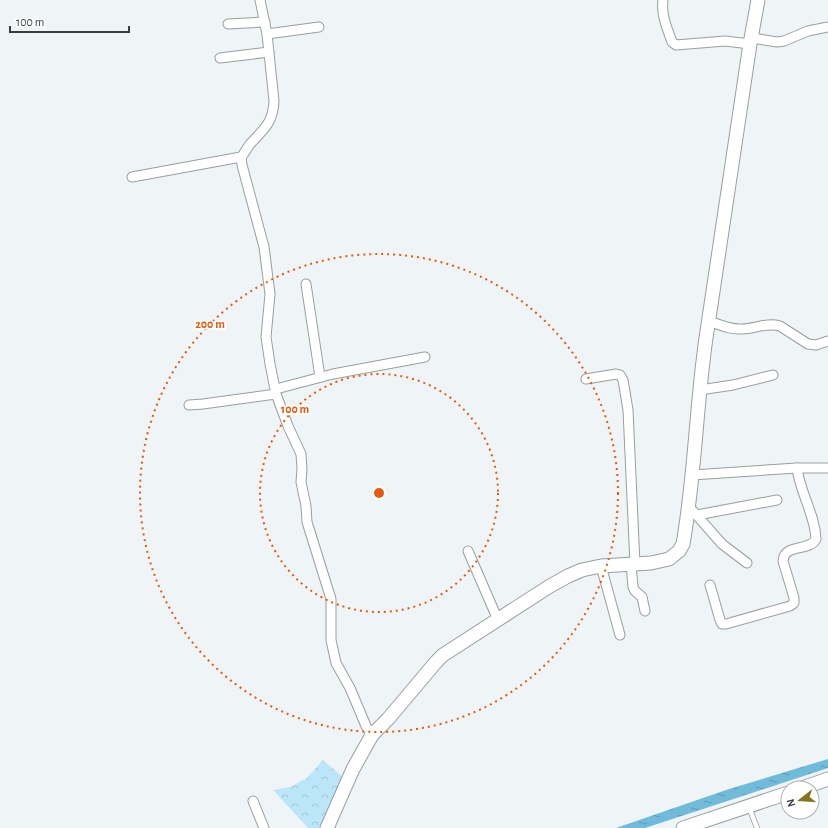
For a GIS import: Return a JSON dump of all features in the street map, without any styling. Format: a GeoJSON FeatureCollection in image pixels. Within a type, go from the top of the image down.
{"type":"FeatureCollection","features":[{"type":"Feature","properties":{"kind":"street"},"geometry":{"type":"LineString","coordinates":[[263,0],[272,74],[274,110],[264,131],[250,144],[242,157],[242,165],[264,247],[270,294],[266,337],[276,391],[288,426],[300,454],[302,468],[300,482],[306,506],[307,522],[331,599],[331,640],[336,662],[372,735]]}},
{"type":"Feature","properties":{"kind":"street"},"geometry":{"type":"LineString","coordinates":[[663,0],[663,17],[671,38],[676,45],[725,41],[777,42],[784,41],[808,31],[828,27]]}},
{"type":"Feature","properties":{"kind":"street"},"geometry":{"type":"LineString","coordinates":[[327,828],[353,769],[372,735],[388,719],[443,655],[568,576],[582,570],[601,566],[651,563],[668,559],[675,556],[683,544],[693,511],[692,475],[700,390],[709,321],[758,0]]}},
{"type":"Feature","properties":{"kind":"street"},"geometry":{"type":"LineString","coordinates":[[228,24],[265,22]]}},
{"type":"Feature","properties":{"kind":"street"},"geometry":{"type":"LineString","coordinates":[[267,34],[320,27]]}},
{"type":"Feature","properties":{"kind":"street"},"geometry":{"type":"LineString","coordinates":[[220,58],[269,52]]}},
{"type":"Feature","properties":{"kind":"street"},"geometry":{"type":"LineString","coordinates":[[132,177],[242,157]]}},
{"type":"Feature","properties":{"kind":"street"},"geometry":{"type":"LineString","coordinates":[[306,284],[320,377]]}},
{"type":"Feature","properties":{"kind":"street"},"geometry":{"type":"LineString","coordinates":[[709,321],[736,329],[747,329],[762,325],[775,324],[808,344],[816,345],[828,341]]}},
{"type":"Feature","properties":{"kind":"street"},"geometry":{"type":"LineString","coordinates":[[189,405],[203,404],[276,391],[320,377],[425,356]]}},
{"type":"Feature","properties":{"kind":"street"},"geometry":{"type":"LineString","coordinates":[[586,379],[619,374],[622,376],[628,417],[634,589],[642,597],[645,611]]}},
{"type":"Feature","properties":{"kind":"street"},"geometry":{"type":"LineString","coordinates":[[700,390],[733,385],[773,375]]}},
{"type":"Feature","properties":{"kind":"street"},"geometry":{"type":"LineString","coordinates":[[692,475],[797,468],[828,468]]}},
{"type":"Feature","properties":{"kind":"street"},"geometry":{"type":"LineString","coordinates":[[710,585],[720,620],[724,624],[790,606],[794,603],[783,556],[787,551],[813,543],[816,539],[812,517],[800,485],[797,468]]}},
{"type":"Feature","properties":{"kind":"street"},"geometry":{"type":"LineString","coordinates":[[693,511],[777,500]]}},
{"type":"Feature","properties":{"kind":"street"},"geometry":{"type":"LineString","coordinates":[[693,511],[722,544],[747,563]]}},
{"type":"Feature","properties":{"kind":"street"},"geometry":{"type":"LineString","coordinates":[[468,552],[498,620]]}},
{"type":"Feature","properties":{"kind":"street"},"geometry":{"type":"LineString","coordinates":[[601,566],[620,635]]}},
{"type":"Feature","properties":{"kind":"street"},"geometry":{"type":"LineString","coordinates":[[683,828],[780,796]]}},
{"type":"Feature","properties":{"kind":"street"},"geometry":{"type":"LineString","coordinates":[[253,801],[264,828]]}},
{"type":"Feature","properties":{"kind":"lane"},"geometry":{"type":"LineString","coordinates":[[749,806],[757,828]]}},
{"type":"Feature","properties":{"kind":"green space"},"geometry":{"type":"Polygon","coordinates":[[[323,760],[344,778],[323,828],[308,828],[273,790],[290,787],[307,778],[323,760]]]}},
{"type":"Feature","properties":{"kind":"water"},"geometry":{"type":"Polygon","coordinates":[[[828,759],[828,768],[791,780],[780,780],[780,784],[645,828],[616,828],[729,789],[828,759]]]}}]}
